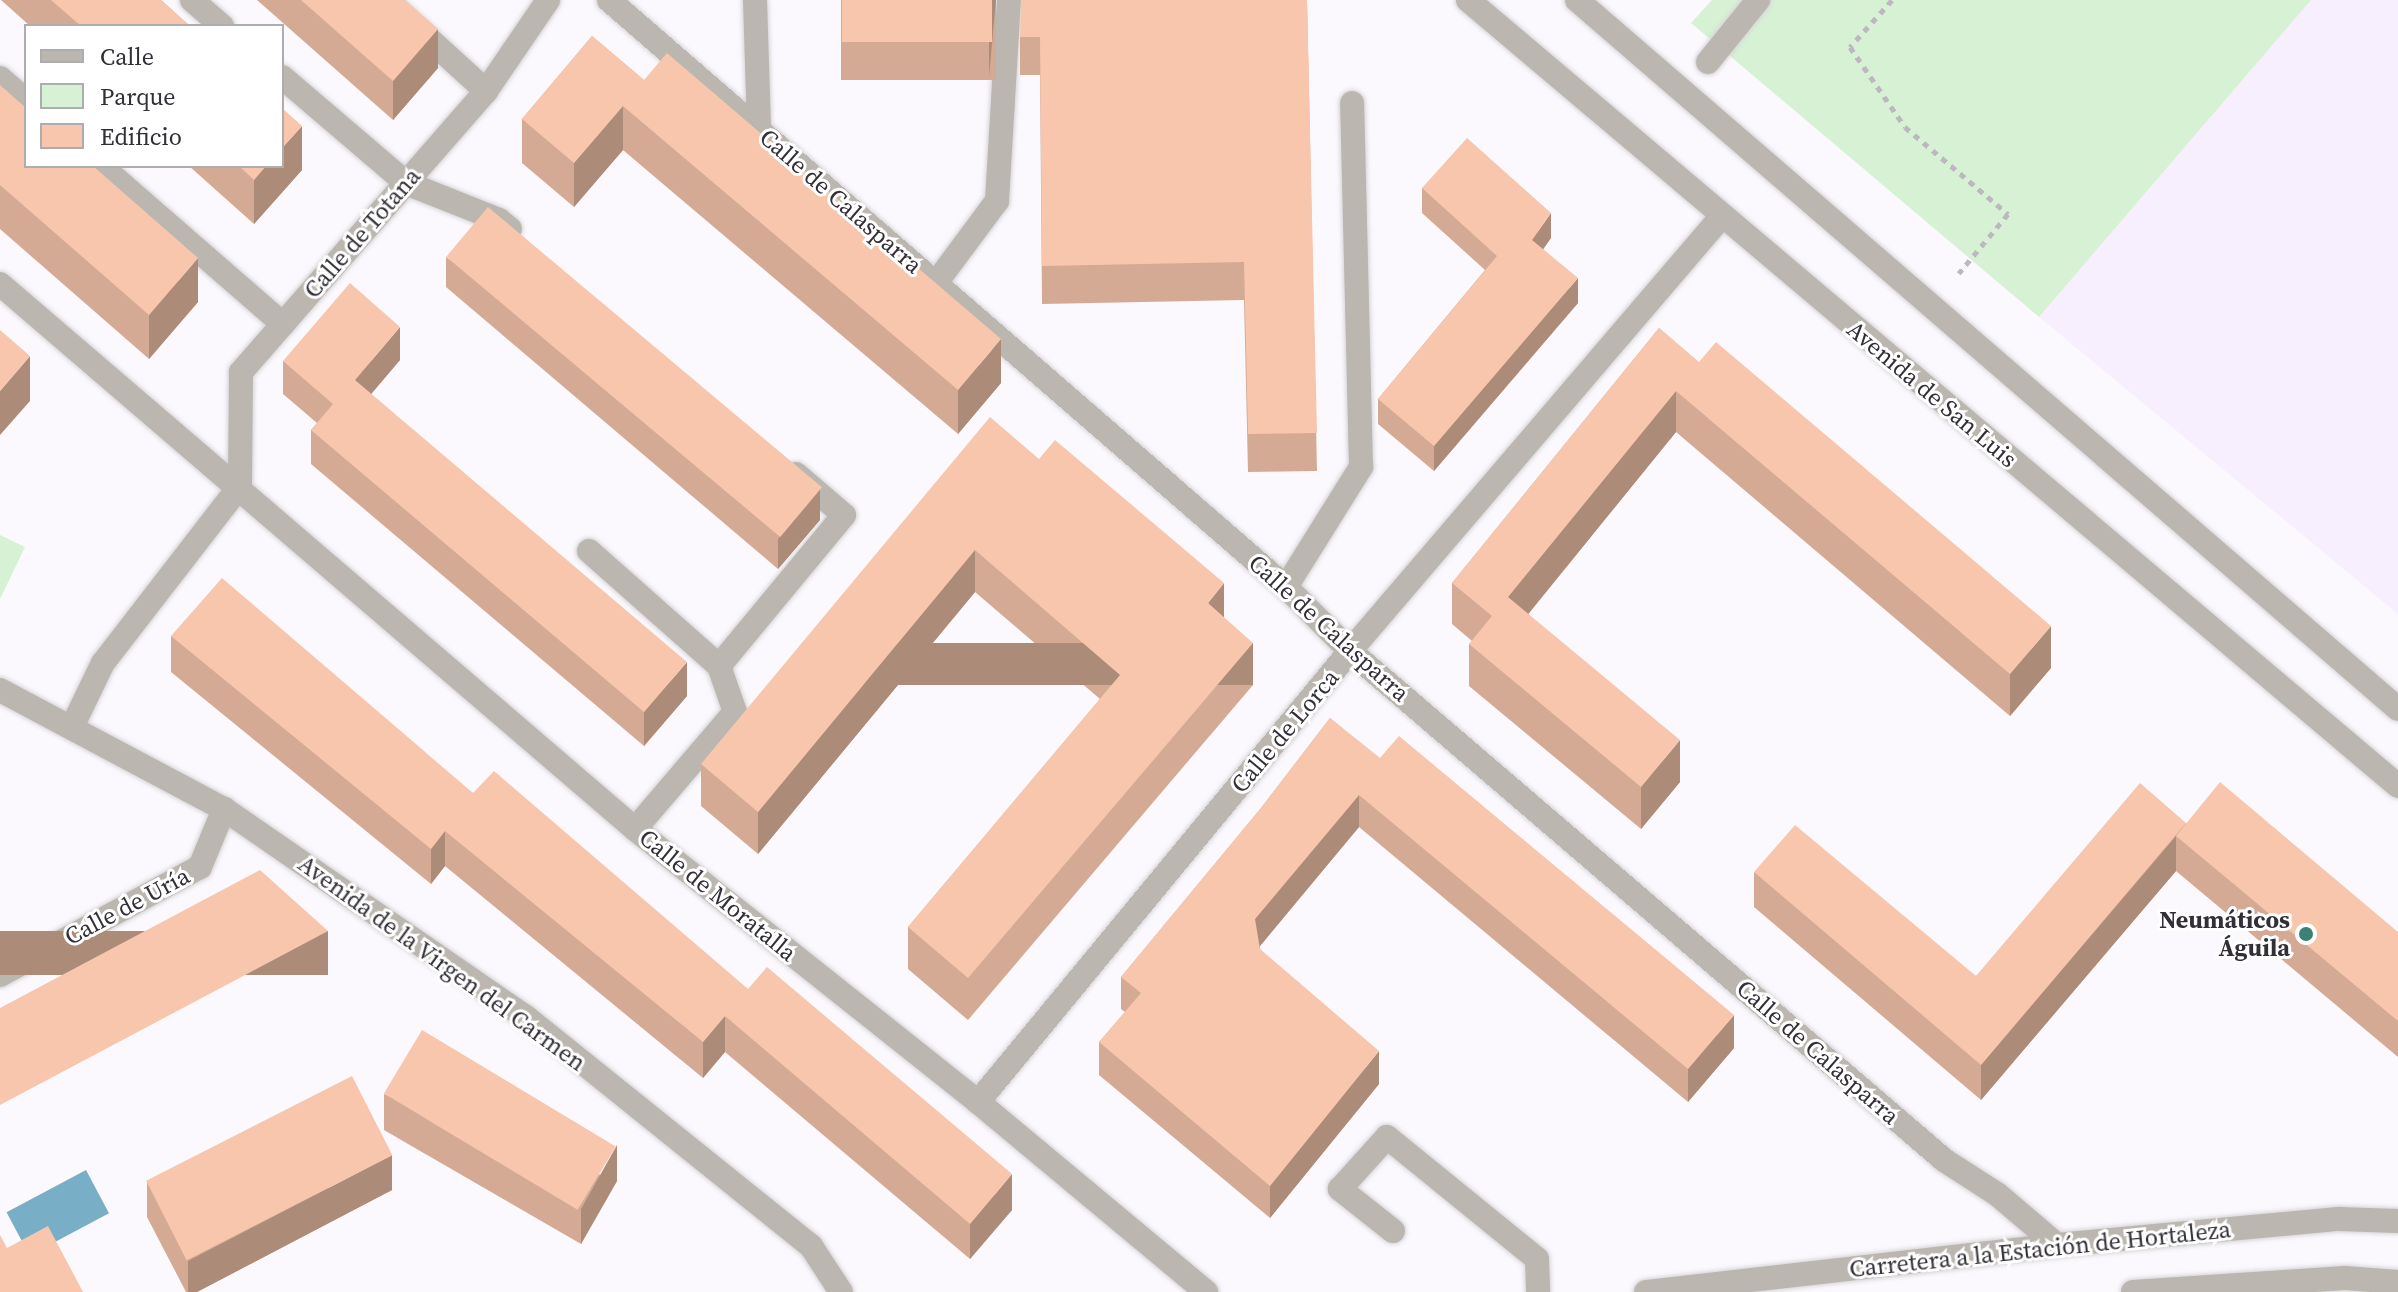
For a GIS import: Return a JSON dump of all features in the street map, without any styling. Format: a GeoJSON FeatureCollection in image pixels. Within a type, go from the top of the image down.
{"type":"FeatureCollection","features":[{"type":"Feature","properties":{"kind":"street"},"geometry":{"type":"LineString","coordinates":[[192,0],[220,24]]}},
{"type":"Feature","properties":{"kind":"street"},"geometry":{"type":"LineString","coordinates":[[386,0],[486,91]]}},
{"type":"Feature","properties":{"kind":"street","name":"Calle de Totana"},"geometry":{"type":"LineString","coordinates":[[240,486],[241,372],[486,91],[548,0]]}},
{"type":"Feature","properties":{"kind":"street","name":"Calle de Calasparra"},"geometry":{"type":"LineString","coordinates":[[609,0],[1286,587],[1350,651],[1944,1160],[1997,1194],[2057,1245]]}},
{"type":"Feature","properties":{"kind":"street"},"geometry":{"type":"LineString","coordinates":[[755,0],[759,130]]}},
{"type":"Feature","properties":{"kind":"street"},"geometry":{"type":"LineString","coordinates":[[936,283],[997,201],[1009,0]]}},
{"type":"Feature","properties":{"kind":"street","name":"Avenida de San Luis"},"geometry":{"type":"LineString","coordinates":[[1468,0],[1721,217],[2398,786]]}},
{"type":"Feature","properties":{"kind":"street"},"geometry":{"type":"LineString","coordinates":[[1577,0],[2398,709]]}},
{"type":"Feature","properties":{"kind":"street"},"geometry":{"type":"LineString","coordinates":[[1708,62],[1758,0]]}},
{"type":"Feature","properties":{"kind":"street"},"geometry":{"type":"LineString","coordinates":[[0,78],[24,99]]}},
{"type":"Feature","properties":{"kind":"street"},"geometry":{"type":"LineString","coordinates":[[284,79],[406,183],[499,220],[523,240]]}},
{"type":"Feature","properties":{"kind":"street"},"geometry":{"type":"LineString","coordinates":[[1286,587],[1361,467],[1352,103]]}},
{"type":"Feature","properties":{"kind":"street"},"geometry":{"type":"LineString","coordinates":[[103,168],[283,324]]}},
{"type":"Feature","properties":{"kind":"street","name":"Calle de Lorca"},"geometry":{"type":"LineString","coordinates":[[978,1102],[1350,651],[1721,217]]}},
{"type":"Feature","properties":{"kind":"street"},"geometry":{"type":"LineString","coordinates":[[0,284],[240,486],[103,663],[72,727]]}},
{"type":"Feature","properties":{"kind":"street"},"geometry":{"type":"LineString","coordinates":[[719,666],[844,515],[772,454]]}},
{"type":"Feature","properties":{"kind":"street","name":"Calle de Moratalla"},"geometry":{"type":"LineString","coordinates":[[240,486],[635,829],[978,1102],[1206,1292]]}},
{"type":"Feature","properties":{"kind":"street"},"geometry":{"type":"LineString","coordinates":[[589,551],[719,666],[735,712],[635,829]]}},
{"type":"Feature","properties":{"kind":"street","name":"Avenida de la Virgen del Carmen"},"geometry":{"type":"LineString","coordinates":[[0,690],[224,809],[526,1017],[811,1246],[841,1292]]}},
{"type":"Feature","properties":{"kind":"street","name":"Calle de Uría"},"geometry":{"type":"LineString","coordinates":[[0,975],[200,867],[224,809]]}},
{"type":"Feature","properties":{"kind":"street"},"geometry":{"type":"LineString","coordinates":[[1393,1231],[1340,1189],[1387,1137],[1537,1259],[1538,1292]]}},
{"type":"Feature","properties":{"kind":"street","name":"Carretera a la Estación de Hortaleza"},"geometry":{"type":"LineString","coordinates":[[2339,1219],[2398,1205]]}},
{"type":"Feature","properties":{"kind":"street","name":"Carretera a la Estación de Hortaleza"},"geometry":{"type":"LineString","coordinates":[[1646,1292],[2057,1245],[2339,1219],[2398,1221]]}},
{"type":"Feature","properties":{"kind":"street"},"geometry":{"type":"LineString","coordinates":[[2133,1292],[2345,1278],[2398,1282]]}},
{"type":"Feature","properties":{"kind":"path"},"geometry":{"type":"LineString","coordinates":[[1892,0],[1850,47],[1905,127],[2008,214],[1959,273]]}},
{"type":"Feature","properties":{"kind":"shaded area"},"geometry":{"type":"Polygon","coordinates":[[[2311,0],[2398,0],[2398,614],[2039,317],[2311,0]]]}},
{"type":"Feature","properties":{"kind":"green space"},"geometry":{"type":"Polygon","coordinates":[[[1712,0],[2311,0],[2039,317],[1691,23],[1712,0]]]}},
{"type":"Feature","properties":{"kind":"green space"},"geometry":{"type":"Polygon","coordinates":[[[0,535],[25,547],[0,599],[0,535]]]}},
{"type":"Feature","properties":{"kind":"water"},"geometry":{"type":"Polygon","coordinates":[[[86,1170],[109,1213],[30,1256],[7,1212],[86,1170]]]}},
{"type":"Feature","properties":{"kind":"building"},"geometry":{"type":"Polygon","coordinates":[[[51,0],[161,0],[188,24],[79,24],[51,0]]]}},
{"type":"Feature","properties":{"kind":"building"},"geometry":{"type":"Polygon","coordinates":[[[301,0],[405,0],[438,29],[393,81],[301,0]]]}},
{"type":"Feature","properties":{"kind":"building"},"geometry":{"type":"Polygon","coordinates":[[[842,0],[992,0],[992,42],[842,42],[842,0]]]}},
{"type":"Feature","properties":{"kind":"building"},"geometry":{"type":"Polygon","coordinates":[[[1021,0],[1307,0],[1317,433],[1248,434],[1244,262],[1042,266],[1040,37],[1020,37],[1021,0]]]}},
{"type":"Feature","properties":{"kind":"building"},"geometry":{"type":"Polygon","coordinates":[[[592,36],[644,80],[667,53],[1001,339],[958,390],[623,106],[574,163],[522,119],[592,36]]]}},
{"type":"Feature","properties":{"kind":"building"},"geometry":{"type":"Polygon","coordinates":[[[0,85],[24,106],[24,168],[95,168],[198,258],[149,315],[0,185],[0,85]]]}},
{"type":"Feature","properties":{"kind":"building"},"geometry":{"type":"Polygon","coordinates":[[[284,110],[302,126],[284,146],[284,110]]]}},
{"type":"Feature","properties":{"kind":"building"},"geometry":{"type":"Polygon","coordinates":[[[1467,138],[1551,213],[1532,240],[1578,278],[1434,446],[1378,399],[1497,256],[1422,188],[1467,138]]]}},
{"type":"Feature","properties":{"kind":"building"},"geometry":{"type":"Polygon","coordinates":[[[241,168],[264,168],[254,180],[241,168]]]}},
{"type":"Feature","properties":{"kind":"building"},"geometry":{"type":"Polygon","coordinates":[[[488,207],[822,487],[780,537],[446,257],[488,207]]]}},
{"type":"Feature","properties":{"kind":"building"},"geometry":{"type":"Polygon","coordinates":[[[350,283],[400,327],[355,380],[687,662],[644,712],[311,430],[333,404],[283,361],[350,283]]]}},
{"type":"Feature","properties":{"kind":"building"},"geometry":{"type":"Polygon","coordinates":[[[1659,328],[1699,362],[1716,342],[2051,626],[2010,674],[1676,391],[1508,597],[1680,740],[1641,787],[1469,644],[1492,616],[1452,583],[1659,328]]]}},
{"type":"Feature","properties":{"kind":"building"},"geometry":{"type":"Polygon","coordinates":[[[0,330],[30,356],[0,391],[0,330]]]}},
{"type":"Feature","properties":{"kind":"building"},"geometry":{"type":"Polygon","coordinates":[[[990,417],[1039,459],[1055,440],[1224,583],[1208,603],[1253,643],[968,978],[908,927],[1120,675],[975,550],[758,812],[701,764],[990,417]]]}},
{"type":"Feature","properties":{"kind":"building"},"geometry":{"type":"Polygon","coordinates":[[[222,578],[473,793],[494,771],[748,989],[767,967],[1012,1174],[970,1224],[725,1016],[703,1042],[445,831],[431,849],[171,636],[222,578]]]}},
{"type":"Feature","properties":{"kind":"building"},"geometry":{"type":"Polygon","coordinates":[[[1330,718],[1380,758],[1399,736],[1734,1015],[1688,1069],[1359,795],[1255,919],[1260,949],[1379,1051],[1270,1186],[1099,1042],[1141,993],[1121,977],[1261,808],[1330,718]]]}},
{"type":"Feature","properties":{"kind":"building"},"geometry":{"type":"Polygon","coordinates":[[[2220,782],[2398,932],[2398,1021],[2176,836],[2220,782]]]}},
{"type":"Feature","properties":{"kind":"building"},"geometry":{"type":"Polygon","coordinates":[[[2140,783],[2186,823],[1981,1065],[1754,872],[1795,825],[1976,976],[2140,783]]]}},
{"type":"Feature","properties":{"kind":"building"},"geometry":{"type":"Polygon","coordinates":[[[260,870],[328,931],[0,1105],[0,1008],[260,870]]]}},
{"type":"Feature","properties":{"kind":"building"},"geometry":{"type":"Polygon","coordinates":[[[422,1030],[616,1146],[578,1210],[384,1093],[422,1030]]]}},
{"type":"Feature","properties":{"kind":"building"},"geometry":{"type":"Polygon","coordinates":[[[352,1076],[392,1155],[187,1260],[146,1181],[352,1076]]]}},
{"type":"Feature","properties":{"kind":"building"},"geometry":{"type":"Polygon","coordinates":[[[48,1226],[83,1292],[0,1292],[0,1235],[7,1248],[48,1226]]]}},
{"type":"Feature","properties":{"kind":"place","name":"Neumáticos Águila"},"geometry":{"type":"Point","coordinates":[2306,934]}}]}
